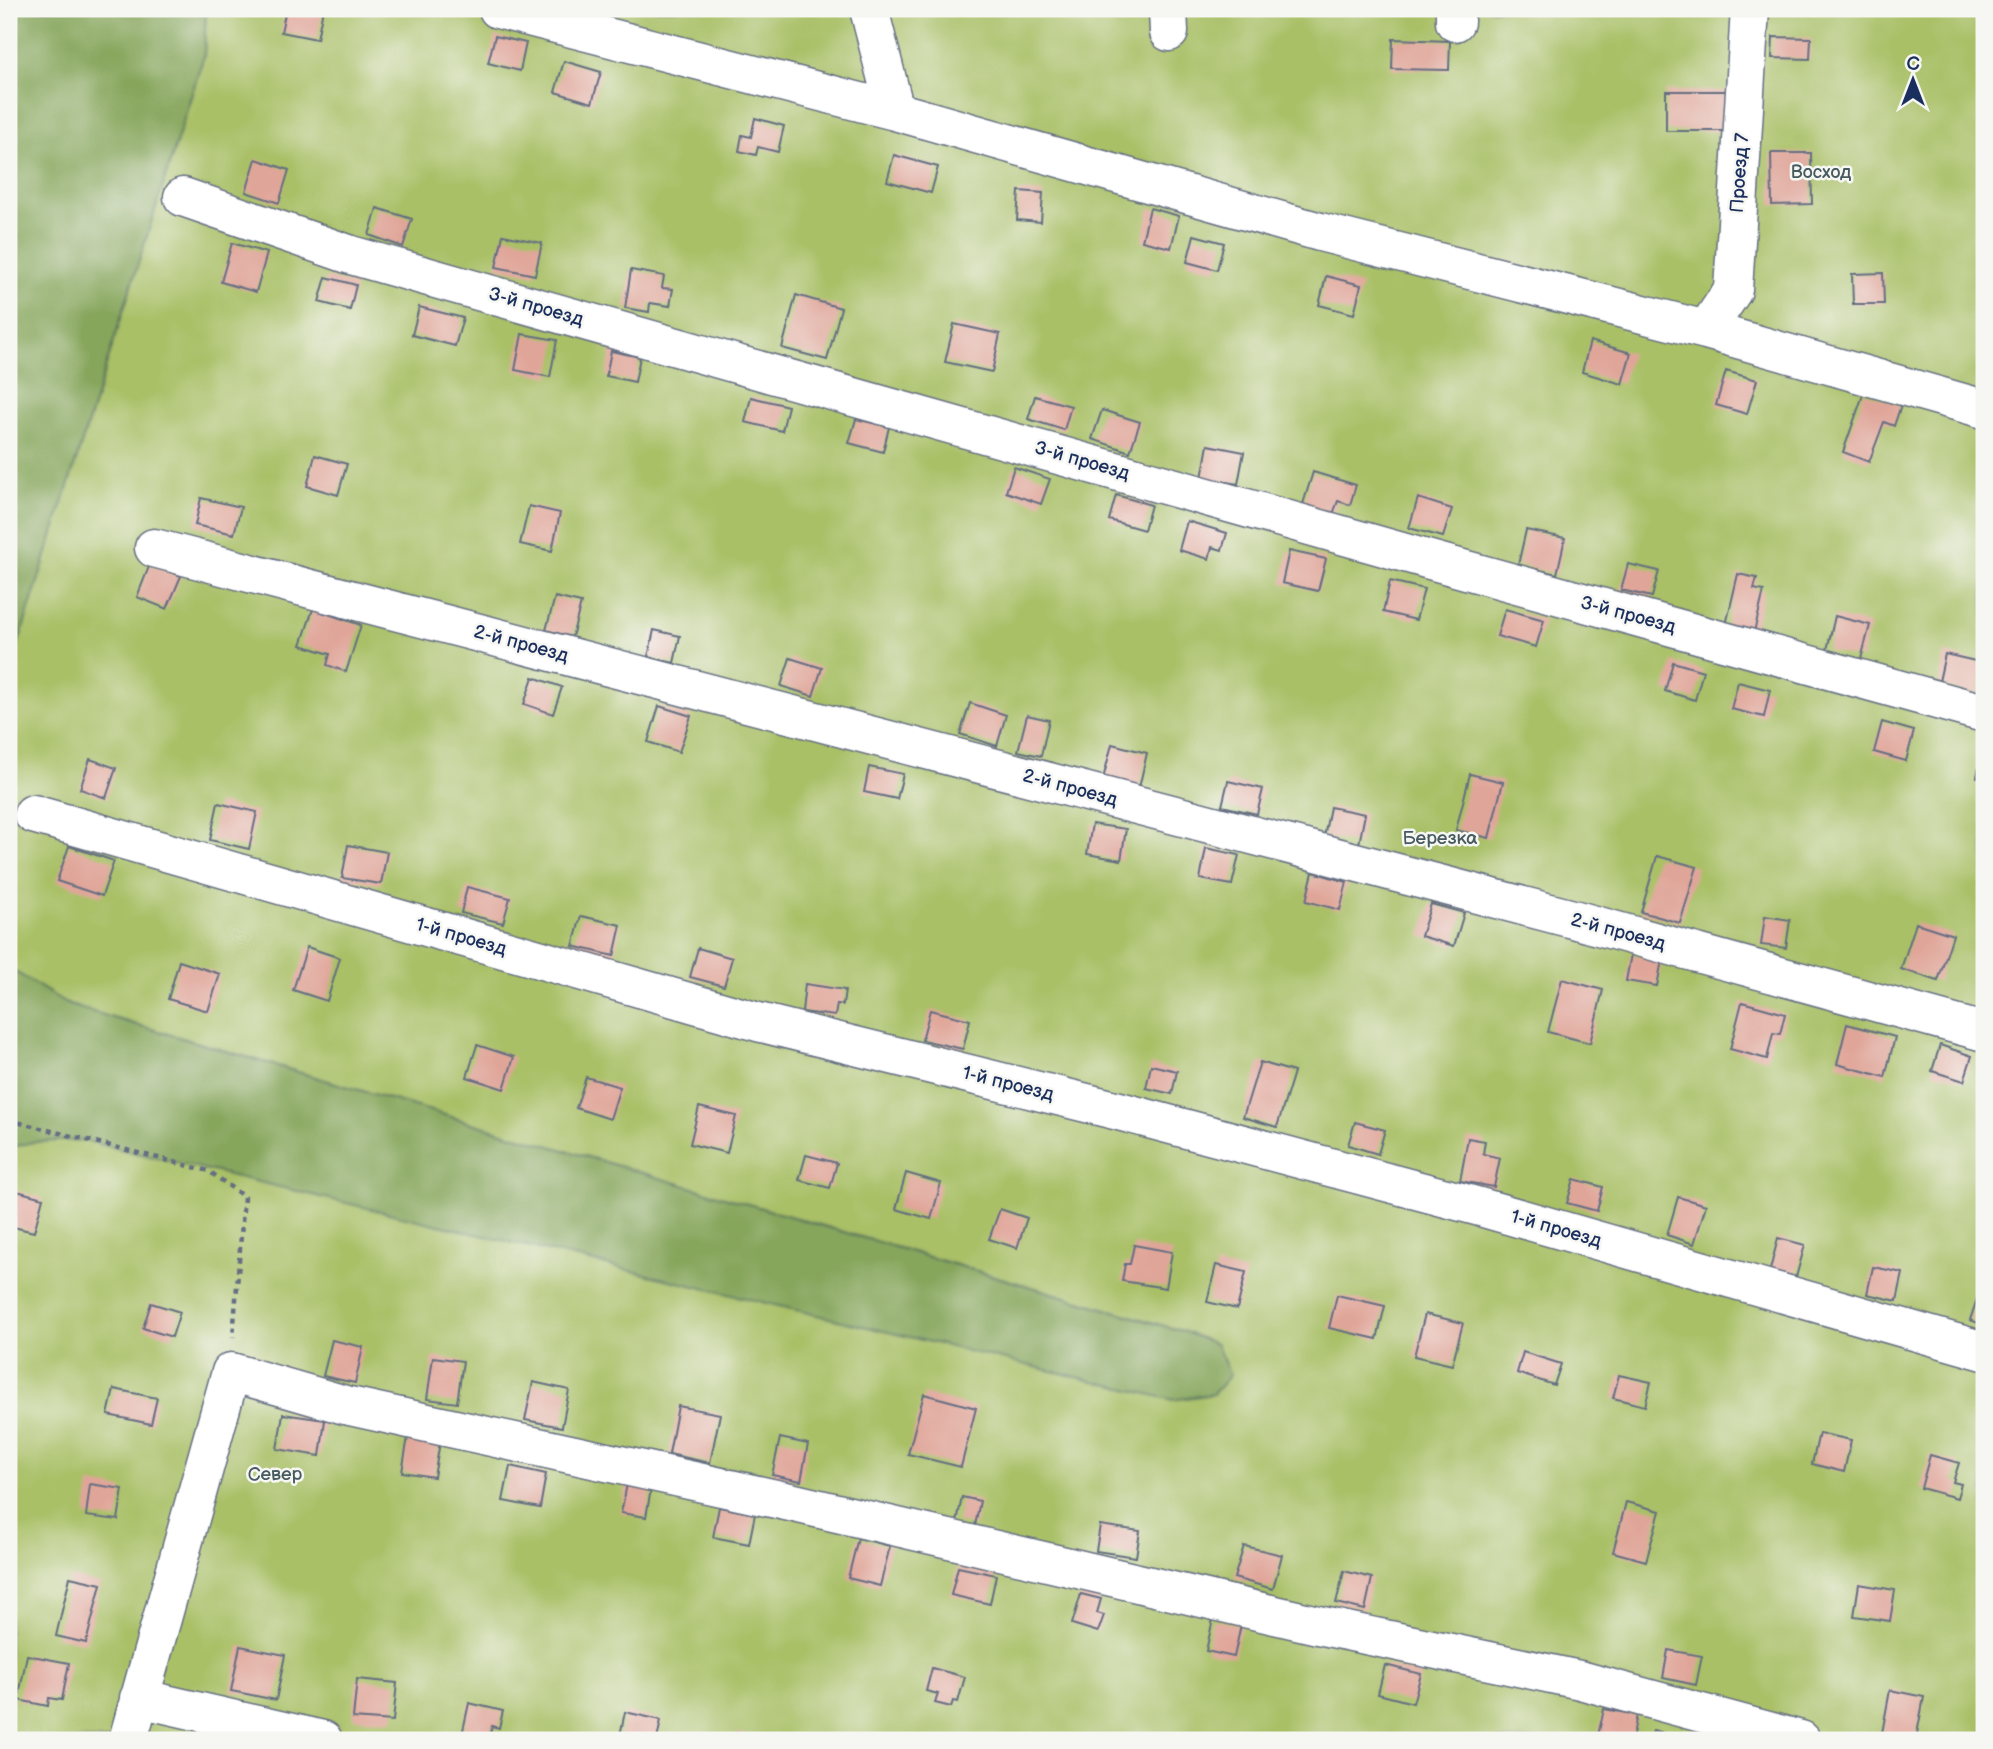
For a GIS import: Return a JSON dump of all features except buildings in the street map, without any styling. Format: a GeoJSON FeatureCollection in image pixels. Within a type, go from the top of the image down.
{"type":"FeatureCollection","features":[{"type":"Feature","properties":{"kind":"street"},"geometry":{"type":"LineString","coordinates":[[498,9],[559,16],[1320,232],[1706,330],[1984,409]]}},
{"type":"Feature","properties":{"kind":"street"},"geometry":{"type":"LineString","coordinates":[[869,9],[895,111]]}},
{"type":"Feature","properties":{"kind":"street","name":"Проезд 7"},"geometry":{"type":"LineString","coordinates":[[1706,330],[1732,290],[1750,9]]}},
{"type":"Feature","properties":{"kind":"street","name":"3-й проезд"},"geometry":{"type":"LineString","coordinates":[[183,197],[351,255],[1416,557],[1984,713]]}},
{"type":"Feature","properties":{"kind":"street","name":"2-й проезд"},"geometry":{"type":"LineString","coordinates":[[154,548],[1546,912],[1984,1032]]}},
{"type":"Feature","properties":{"kind":"street","name":"1-й проезд"},"geometry":{"type":"LineString","coordinates":[[33,814],[758,1022],[1119,1111],[1466,1204],[1984,1351]]}},
{"type":"Feature","properties":{"kind":"street"},"geometry":{"type":"LineString","coordinates":[[128,1740],[231,1372],[345,1405],[790,1502],[1318,1625],[1580,1680],[1801,1740]]}},
{"type":"Feature","properties":{"kind":"street"},"geometry":{"type":"LineString","coordinates":[[139,1698],[323,1740]]}},
{"type":"Feature","properties":{"kind":"path"},"geometry":{"type":"LineString","coordinates":[[9,1120],[209,1171],[244,1197],[231,1372]]}},
{"type":"Feature","properties":{"kind":"green space"},"geometry":{"type":"Polygon","coordinates":[[[9,9],[206,9],[204,55],[9,673],[9,9]]]}},
{"type":"Feature","properties":{"kind":"green space","name":"Березка"},"geometry":{"type":"Polygon","coordinates":[[[206,9],[1984,9],[1984,1740],[9,1740],[9,1148],[32,1142],[82,1140],[1185,1332],[69,1005],[9,968],[9,673],[204,55],[206,9]]]}},
{"type":"Feature","properties":{"kind":"green space"},"geometry":{"type":"Polygon","coordinates":[[[9,968],[69,1005],[1185,1332],[1216,1344],[1230,1375],[1213,1394],[1173,1400],[82,1140],[32,1142],[9,1148],[9,968]]]}},
{"type":"Feature","properties":{"kind":"park label","name":"Восход"},"geometry":{"type":"Point","coordinates":[1821,172]}},
{"type":"Feature","properties":{"kind":"park label","name":"Север"},"geometry":{"type":"Point","coordinates":[275,1474]}}]}
